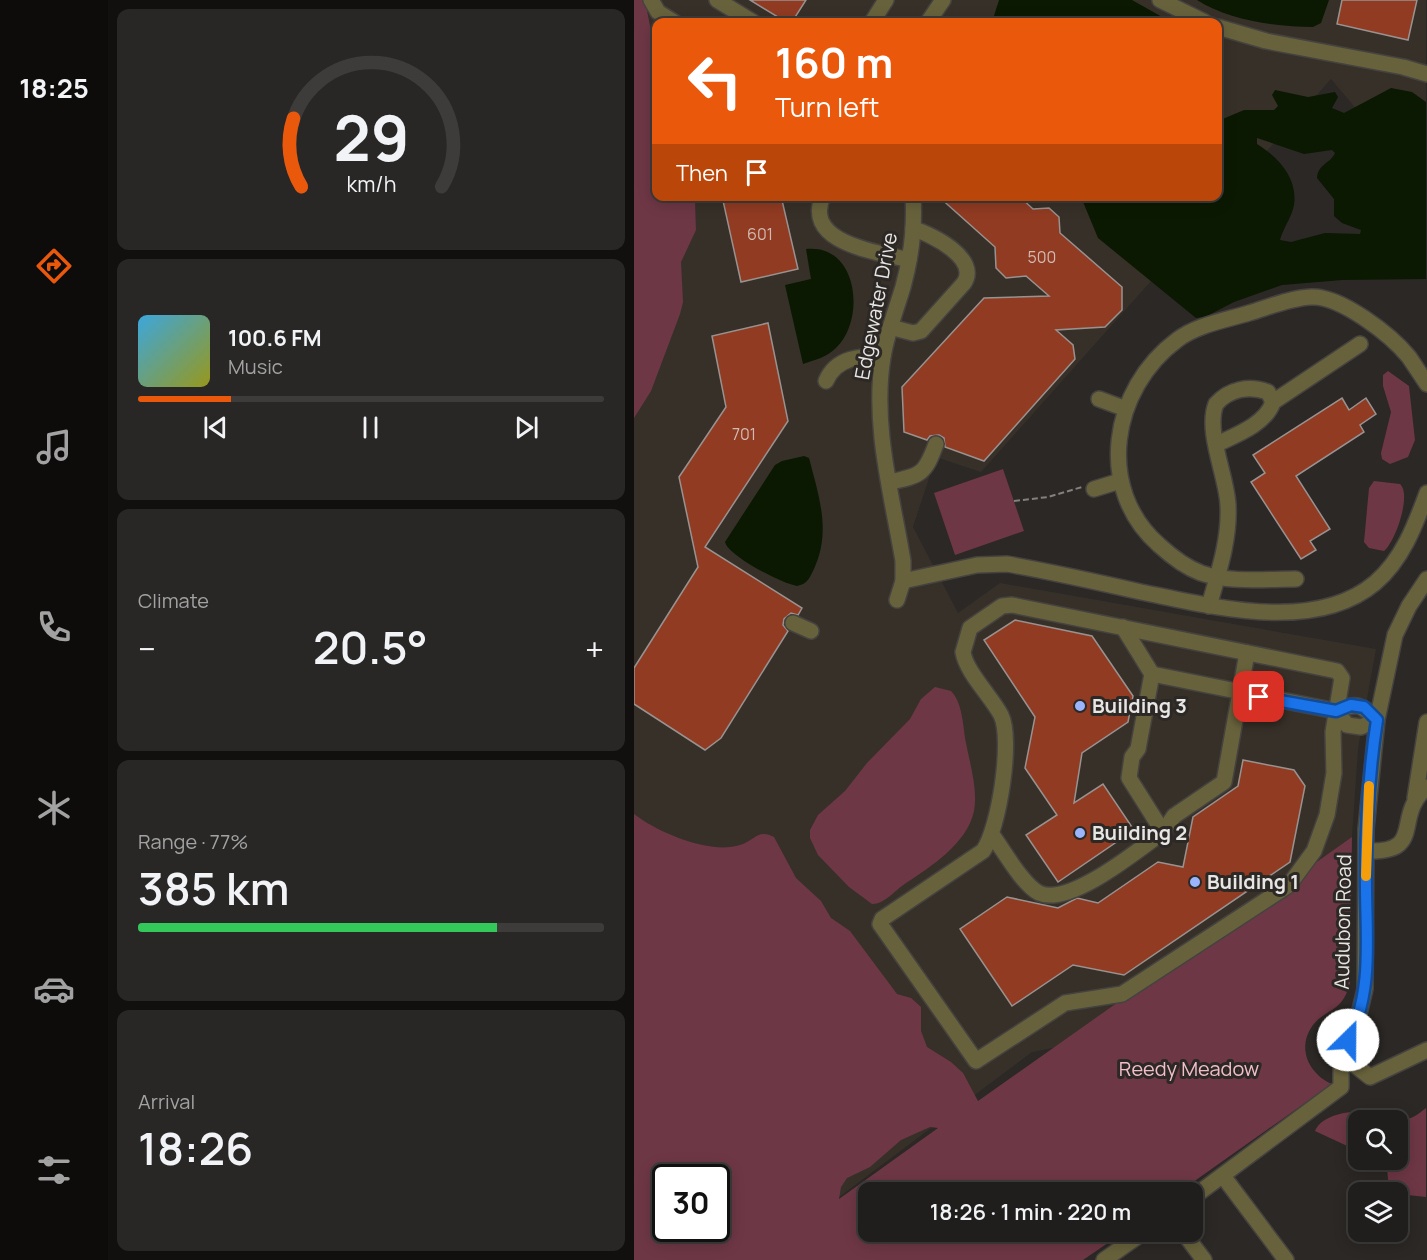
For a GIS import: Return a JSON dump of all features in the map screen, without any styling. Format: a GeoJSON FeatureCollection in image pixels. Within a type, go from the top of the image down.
{"type":"FeatureCollection","features":[{"type":"Feature","properties":{"kind":"street"},"geometry":{"type":"LineString","coordinates":[[651,0],[658,12],[668,18]]}},
{"type":"Feature","properties":{"kind":"street"},"geometry":{"type":"LineString","coordinates":[[717,0],[746,18]]}},
{"type":"Feature","properties":{"kind":"street"},"geometry":{"type":"LineString","coordinates":[[875,18],[886,0]]}},
{"type":"Feature","properties":{"kind":"street"},"geometry":{"type":"LineString","coordinates":[[931,18],[943,0]]}},
{"type":"Feature","properties":{"kind":"street"},"geometry":{"type":"LineString","coordinates":[[1160,0],[1197,18]]}},
{"type":"Feature","properties":{"kind":"street"},"geometry":{"type":"LineString","coordinates":[[1222,28],[1266,41],[1404,67],[1426,74]]}},
{"type":"Feature","properties":{"kind":"street"},"geometry":{"type":"LineString","coordinates":[[822,201],[820,216],[829,234],[862,248],[909,260]]}},
{"type":"Feature","properties":{"kind":"street","name":"Edgewater Drive"},"geometry":{"type":"LineString","coordinates":[[897,600],[903,581],[903,561],[880,420],[883,356],[909,260],[913,229],[913,201]]}},
{"type":"Feature","properties":{"kind":"street"},"geometry":{"type":"LineString","coordinates":[[890,327],[913,333],[921,331],[964,283],[968,275],[966,263],[948,247],[931,234],[913,229]]}},
{"type":"Feature","properties":{"kind":"street"},"geometry":{"type":"LineString","coordinates":[[1296,579],[1218,577],[1202,573],[1180,562],[1145,533],[1129,507],[1120,481],[1117,448],[1126,409],[1135,387],[1151,365],[1186,334],[1310,297],[1334,300],[1381,332],[1409,357],[1426,384]]}},
{"type":"Feature","properties":{"kind":"street"},"geometry":{"type":"LineString","coordinates":[[1217,444],[1258,422],[1268,413],[1273,402],[1360,344]]}},
{"type":"Feature","properties":{"kind":"street"},"geometry":{"type":"LineString","coordinates":[[826,381],[832,369],[841,363],[860,356],[883,356]]}},
{"type":"Feature","properties":{"kind":"street"},"geometry":{"type":"LineString","coordinates":[[1209,606],[1226,538],[1228,504],[1213,414],[1220,399],[1240,389],[1255,388],[1268,392],[1273,402]]}},
{"type":"Feature","properties":{"kind":"street"},"geometry":{"type":"LineString","coordinates":[[1099,399],[1126,409]]}},
{"type":"Feature","properties":{"kind":"street"},"geometry":{"type":"LineString","coordinates":[[889,482],[920,474],[927,466],[936,444]]}},
{"type":"Feature","properties":{"kind":"street"},"geometry":{"type":"LineString","coordinates":[[1089,487],[1120,481]]}},
{"type":"Feature","properties":{"kind":"street"},"geometry":{"type":"LineString","coordinates":[[903,581],[977,565],[1007,564],[1209,606],[1293,612],[1331,606],[1374,584],[1391,566],[1410,537],[1426,493]]}},
{"type":"Feature","properties":{"kind":"street","name":"Audubon Road"},"geometry":{"type":"LineString","coordinates":[[1203,1190],[1340,1087],[1341,1054],[1355,1027],[1364,989],[1369,786],[1377,720],[1395,635],[1408,606],[1426,579]]}},
{"type":"Feature","properties":{"kind":"street"},"geometry":{"type":"LineString","coordinates":[[1008,605],[1248,653],[1339,672],[1342,678],[1332,740],[1334,773],[1325,821],[1308,861],[1289,885],[1122,994],[1065,1003],[976,1061],[880,924],[882,919],[983,851],[993,836],[1001,791],[1005,729],[1002,716],[963,655],[967,631],[1008,605]]}},
{"type":"Feature","properties":{"kind":"street"},"geometry":{"type":"LineString","coordinates":[[793,623],[811,631]]}},
{"type":"Feature","properties":{"kind":"street"},"geometry":{"type":"LineString","coordinates":[[1123,627],[1152,674],[1138,749],[1132,758],[1129,777],[1163,832]]}},
{"type":"Feature","properties":{"kind":"street"},"geometry":{"type":"LineString","coordinates":[[993,836],[1029,884],[1038,892],[1056,895],[1098,879],[1163,832],[1174,816],[1224,782],[1248,653]]}},
{"type":"Feature","properties":{"kind":"street"},"geometry":{"type":"LineString","coordinates":[[1152,674],[1336,711],[1347,725],[1361,727],[1377,720]]}},
{"type":"Feature","properties":{"kind":"street"},"geometry":{"type":"LineString","coordinates":[[1366,851],[1388,852],[1398,849],[1404,841],[1421,792],[1426,722]]}},
{"type":"Feature","properties":{"kind":"street"},"geometry":{"type":"LineString","coordinates":[[1341,1054],[1370,1077],[1426,1050]]}},
{"type":"Feature","properties":{"kind":"street"},"geometry":{"type":"LineString","coordinates":[[1223,1176],[1286,1260]]}},
{"type":"Feature","properties":{"kind":"street"},"geometry":{"type":"LineString","coordinates":[[1108,1259],[1131,1242]]}},
{"type":"Feature","properties":{"kind":"street"},"geometry":{"type":"LineString","coordinates":[[1190,1242],[1204,1260]]}},
{"type":"Feature","properties":{"kind":"path"},"geometry":{"type":"LineString","coordinates":[[1014,501],[1048,497],[1089,487]]}},
{"type":"Feature","properties":{"kind":"shaded area"},"geometry":{"type":"Polygon","coordinates":[[[645,0],[1426,0],[1426,192],[1331,79],[981,472],[936,457],[913,527],[958,613],[1000,583],[1376,649],[1358,749],[1352,837],[1315,910],[1077,1043],[1032,1052],[798,1228],[634,1038],[634,310],[696,230],[695,201],[1222,201],[1222,18],[652,18],[652,36],[645,0]]]}},
{"type":"Feature","properties":{"kind":"shaded area"},"geometry":{"type":"Polygon","coordinates":[[[999,0],[1132,0],[1164,18],[993,18],[999,0]]]}},
{"type":"Feature","properties":{"kind":"shaded area"},"geometry":{"type":"Polygon","coordinates":[[[1197,0],[1329,0],[1321,23],[1313,27],[1284,26],[1253,21],[1223,13],[1197,0]]]}},
{"type":"Feature","properties":{"kind":"shaded area"},"geometry":{"type":"Polygon","coordinates":[[[1391,88],[1412,92],[1426,102],[1426,279],[1342,280],[1282,285],[1234,302],[1205,317],[1196,318],[1098,238],[1083,201],[1222,201],[1222,119],[1244,110],[1274,110],[1278,106],[1272,95],[1275,90],[1308,97],[1335,92],[1338,97],[1332,108],[1344,113],[1391,88]],[[1257,138],[1257,144],[1285,169],[1293,186],[1294,205],[1280,240],[1291,242],[1325,233],[1360,234],[1361,230],[1342,223],[1334,216],[1334,199],[1317,178],[1322,167],[1335,153],[1332,150],[1304,154],[1257,138]]]}},
{"type":"Feature","properties":{"kind":"shaded area"},"geometry":{"type":"Polygon","coordinates":[[[806,249],[823,250],[837,258],[846,270],[852,285],[854,302],[852,319],[846,335],[836,348],[825,356],[803,364],[785,285],[811,279],[806,249]]]}},
{"type":"Feature","properties":{"kind":"shaded area"},"geometry":{"type":"Polygon","coordinates":[[[804,456],[809,458],[817,487],[823,528],[819,557],[813,571],[809,579],[797,586],[745,562],[728,548],[725,542],[775,465],[804,456]]]}},
{"type":"Feature","properties":{"kind":"green space"},"geometry":{"type":"Polygon","coordinates":[[[634,0],[645,0],[652,36],[652,201],[695,201],[696,230],[681,262],[683,302],[680,314],[651,391],[634,418],[634,0]]]}},
{"type":"Feature","properties":{"kind":"green space"},"geometry":{"type":"Polygon","coordinates":[[[1388,371],[1409,386],[1415,440],[1408,457],[1390,464],[1382,459],[1381,453],[1391,412],[1383,386],[1383,375],[1388,371]]]}},
{"type":"Feature","properties":{"kind":"green space"},"geometry":{"type":"Polygon","coordinates":[[[1003,469],[1024,531],[955,555],[934,493],[1003,469]]]}},
{"type":"Feature","properties":{"kind":"green space"},"geometry":{"type":"Polygon","coordinates":[[[1374,481],[1400,484],[1403,490],[1401,518],[1393,538],[1384,551],[1369,548],[1364,542],[1369,488],[1374,481]]]}},
{"type":"Feature","properties":{"kind":"green space"},"geometry":{"type":"Polygon","coordinates":[[[935,687],[951,691],[958,702],[974,786],[974,811],[964,834],[956,844],[926,870],[886,899],[872,904],[849,887],[818,855],[810,838],[810,830],[818,815],[845,791],[867,763],[910,719],[921,699],[935,687]]]}},
{"type":"Feature","properties":{"kind":"green space","name":"Reedy Meadow"},"geometry":{"type":"Polygon","coordinates":[[[634,814],[656,828],[684,840],[714,847],[740,845],[764,834],[774,837],[796,878],[821,901],[831,918],[850,931],[897,994],[911,998],[921,1007],[921,1031],[927,1047],[951,1062],[963,1073],[978,1101],[1352,837],[1350,983],[1339,1005],[1313,1025],[1308,1034],[1305,1051],[1311,1067],[1324,1080],[1332,1084],[1193,1182],[863,1182],[938,1128],[930,1127],[901,1140],[870,1167],[847,1178],[841,1187],[839,1199],[858,1185],[858,1242],[1109,1242],[1083,1260],[634,1260],[634,814]]]}},
{"type":"Feature","properties":{"kind":"green space"},"geometry":{"type":"Polygon","coordinates":[[[1426,1108],[1426,1197],[1408,1195],[1408,1182],[1388,1182],[1387,1170],[1408,1170],[1408,1118],[1426,1108]]]}},
{"type":"Feature","properties":{"kind":"green space"},"geometry":{"type":"Polygon","coordinates":[[[1347,1113],[1348,1146],[1315,1131],[1319,1125],[1331,1117],[1347,1113]]]}},
{"type":"Feature","properties":{"kind":"building"},"geometry":{"type":"Polygon","coordinates":[[[750,0],[806,0],[795,18],[779,18],[750,0]]]}},
{"type":"Feature","properties":{"kind":"building"},"geometry":{"type":"Polygon","coordinates":[[[1342,0],[1417,0],[1408,40],[1337,24],[1342,0]]]}},
{"type":"Feature","properties":{"kind":"building"},"geometry":{"type":"Polygon","coordinates":[[[723,201],[782,201],[798,269],[741,282],[723,201]]]}},
{"type":"Feature","properties":{"kind":"building"},"geometry":{"type":"Polygon","coordinates":[[[944,201],[1024,201],[1033,209],[1049,208],[1059,217],[1060,233],[1122,287],[1122,310],[1105,327],[1056,330],[1073,345],[1075,359],[984,461],[945,447],[944,438],[939,435],[930,436],[927,440],[904,432],[902,387],[984,298],[1049,296],[1026,276],[1006,278],[996,268],[995,247],[944,201]]]}},
{"type":"Feature","properties":{"kind":"building"},"geometry":{"type":"Polygon","coordinates":[[[768,323],[788,421],[705,547],[802,608],[798,615],[791,613],[784,619],[783,625],[788,631],[721,738],[705,750],[634,704],[634,668],[698,567],[679,477],[726,407],[712,336],[768,323]]]}},
{"type":"Feature","properties":{"kind":"building"},"geometry":{"type":"Polygon","coordinates":[[[1342,398],[1349,410],[1366,398],[1376,414],[1360,425],[1364,432],[1296,476],[1330,529],[1310,541],[1316,550],[1301,559],[1251,482],[1265,473],[1253,455],[1342,398]]]}},
{"type":"Feature","properties":{"kind":"building","name":"Building 3"},"geometry":{"type":"Polygon","coordinates":[[[1015,620],[1092,636],[1133,696],[1128,722],[1082,753],[1074,803],[1103,784],[1134,830],[1058,882],[1026,835],[1057,815],[1025,768],[1035,717],[984,640],[1015,620]]]}},
{"type":"Feature","properties":{"kind":"building","name":"Building 1"},"geometry":{"type":"Polygon","coordinates":[[[1243,760],[1294,770],[1305,786],[1290,862],[1124,975],[1073,965],[1012,1006],[960,929],[1007,897],[1058,908],[1077,898],[1098,903],[1158,862],[1183,867],[1193,817],[1238,786],[1243,760]]]}},
{"type":"Feature","properties":{"kind":"slow traffic"},"geometry":{"type":"LineString","coordinates":[[1366,876],[1369,786]]}},
{"type":"Feature","properties":{"kind":"place","name":"Building 3"},"geometry":{"type":"Point","coordinates":[1080,706]}},
{"type":"Feature","properties":{"kind":"place","name":"Building 2"},"geometry":{"type":"Point","coordinates":[1080,833]}},
{"type":"Feature","properties":{"kind":"place","name":"Building 1"},"geometry":{"type":"Point","coordinates":[1195,882]}},
{"type":"Feature","properties":{"kind":"route"},"geometry":{"type":"LineString","coordinates":[[1259,697],[1336,711],[1351,705],[1364,707],[1377,720],[1366,829],[1364,989],[1358,1018],[1348,1040]]}}]}
